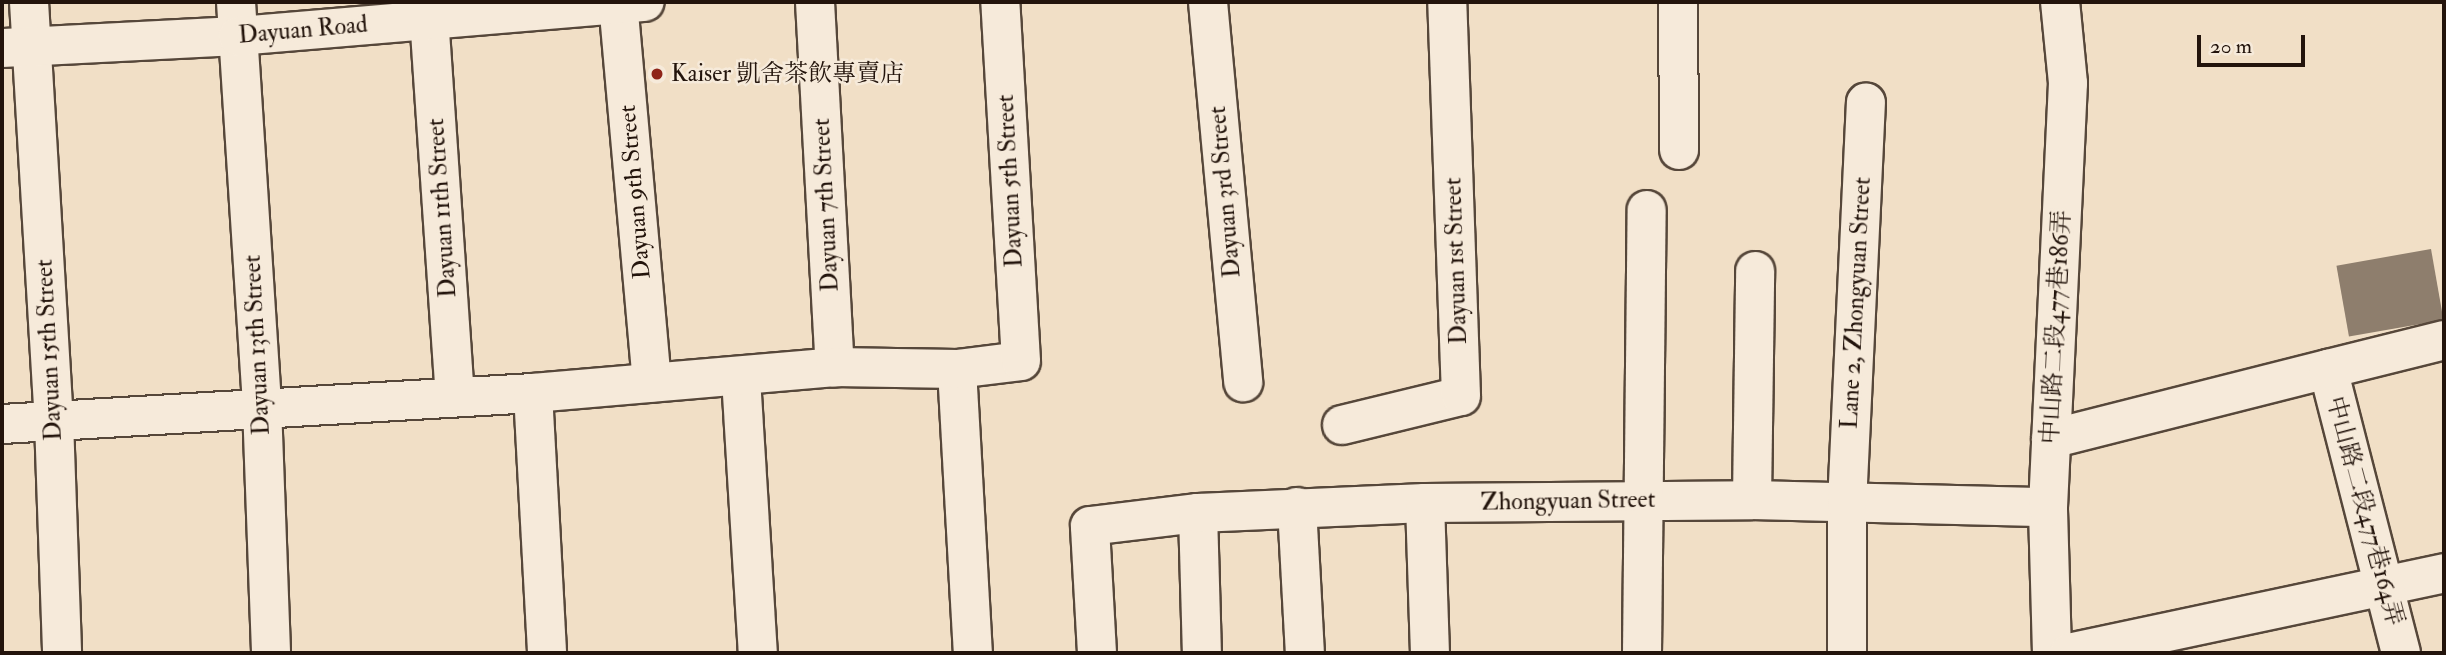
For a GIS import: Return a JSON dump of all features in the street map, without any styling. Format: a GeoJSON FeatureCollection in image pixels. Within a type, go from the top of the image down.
{"type":"FeatureCollection","features":[{"type":"Feature","properties":{"kind":"street","name":"Dayuan 15th Street"},"geometry":{"type":"LineString","coordinates":[[29,2],[17,47],[54,421],[62,653]]}},
{"type":"Feature","properties":{"kind":"street","name":"Dayuan Road"},"geometry":{"type":"LineString","coordinates":[[17,47],[237,19],[627,2]]}},
{"type":"Feature","properties":{"kind":"street","name":"Dayuan 9th Street"},"geometry":{"type":"LineString","coordinates":[[627,2],[652,382]]}},
{"type":"Feature","properties":{"kind":"street","name":"Dayuan 7th Street"},"geometry":{"type":"LineString","coordinates":[[815,2],[835,367]]}},
{"type":"Feature","properties":{"kind":"street","name":"Dayuan 5th Street"},"geometry":{"type":"LineString","coordinates":[[957,369],[1021,361],[1000,2]]}},
{"type":"Feature","properties":{"kind":"street","name":"Dayuan 3rd Street"},"geometry":{"type":"LineString","coordinates":[[1208,2],[1243,382]]}},
{"type":"Feature","properties":{"kind":"street","name":"Dayuan 1st Street"},"geometry":{"type":"LineString","coordinates":[[1342,425],[1461,396],[1447,2]]}},
{"type":"Feature","properties":{"kind":"street"},"geometry":{"type":"LineString","coordinates":[[1678,2],[1679,150]]}},
{"type":"Feature","properties":{"kind":"street","name":"中山路二段477巷186弄"},"geometry":{"type":"LineString","coordinates":[[2052,653],[2048,507],[2068,83],[2060,2]]}},
{"type":"Feature","properties":{"kind":"street","name":"Dayuan 11th Street"},"geometry":{"type":"LineString","coordinates":[[428,10],[455,397]]}},
{"type":"Feature","properties":{"kind":"street","name":"Dayuan 13th Street"},"geometry":{"type":"LineString","coordinates":[[237,19],[262,406],[271,653]]}},
{"type":"Feature","properties":{"kind":"street","name":"Lane 2, Zhongyuan Street"},"geometry":{"type":"LineString","coordinates":[[1847,653],[1847,504],[1866,102]]}},
{"type":"Feature","properties":{"kind":"street"},"geometry":{"type":"LineString","coordinates":[[1642,653],[1647,210]]}},
{"type":"Feature","properties":{"kind":"street"},"geometry":{"type":"LineString","coordinates":[[1752,500],[1755,271]]}},
{"type":"Feature","properties":{"kind":"street","name":"中山路二段477巷164弄"},"geometry":{"type":"LineString","coordinates":[[2051,439],[2444,340]]}},
{"type":"Feature","properties":{"kind":"street"},"geometry":{"type":"LineString","coordinates":[[2,424],[262,406],[533,393],[652,382],[741,379],[835,367],[957,369],[973,653]]}},
{"type":"Feature","properties":{"kind":"street","name":"中山路二段477巷164弄"},"geometry":{"type":"LineString","coordinates":[[2328,369],[2401,653]]}},
{"type":"Feature","properties":{"kind":"street"},"geometry":{"type":"LineString","coordinates":[[741,379],[758,653]]}},
{"type":"Feature","properties":{"kind":"street"},"geometry":{"type":"LineString","coordinates":[[533,393],[547,653]]}},
{"type":"Feature","properties":{"kind":"street","name":"Zhongyuan Street"},"geometry":{"type":"LineString","coordinates":[[1097,653],[1090,526],[1198,513],[1425,503],[1644,499],[2048,507]]}},
{"type":"Feature","properties":{"kind":"street"},"geometry":{"type":"LineString","coordinates":[[1425,503],[1430,653]]}},
{"type":"Feature","properties":{"kind":"street"},"geometry":{"type":"LineString","coordinates":[[1297,507],[1305,653]]}},
{"type":"Feature","properties":{"kind":"street"},"geometry":{"type":"LineString","coordinates":[[1198,513],[1202,653]]}},
{"type":"Feature","properties":{"kind":"street"},"geometry":{"type":"LineString","coordinates":[[2069,653],[2444,573]]}},
{"type":"Feature","properties":{"kind":"building"},"geometry":{"type":"Polygon","coordinates":[[[2431,249],[2444,320],[2349,337],[2336,266],[2431,249]]]}},
{"type":"Feature","properties":{"kind":"place","name":"Kaiser 凱舍茶飲專賣店"},"geometry":{"type":"Point","coordinates":[657,74]}}]}
